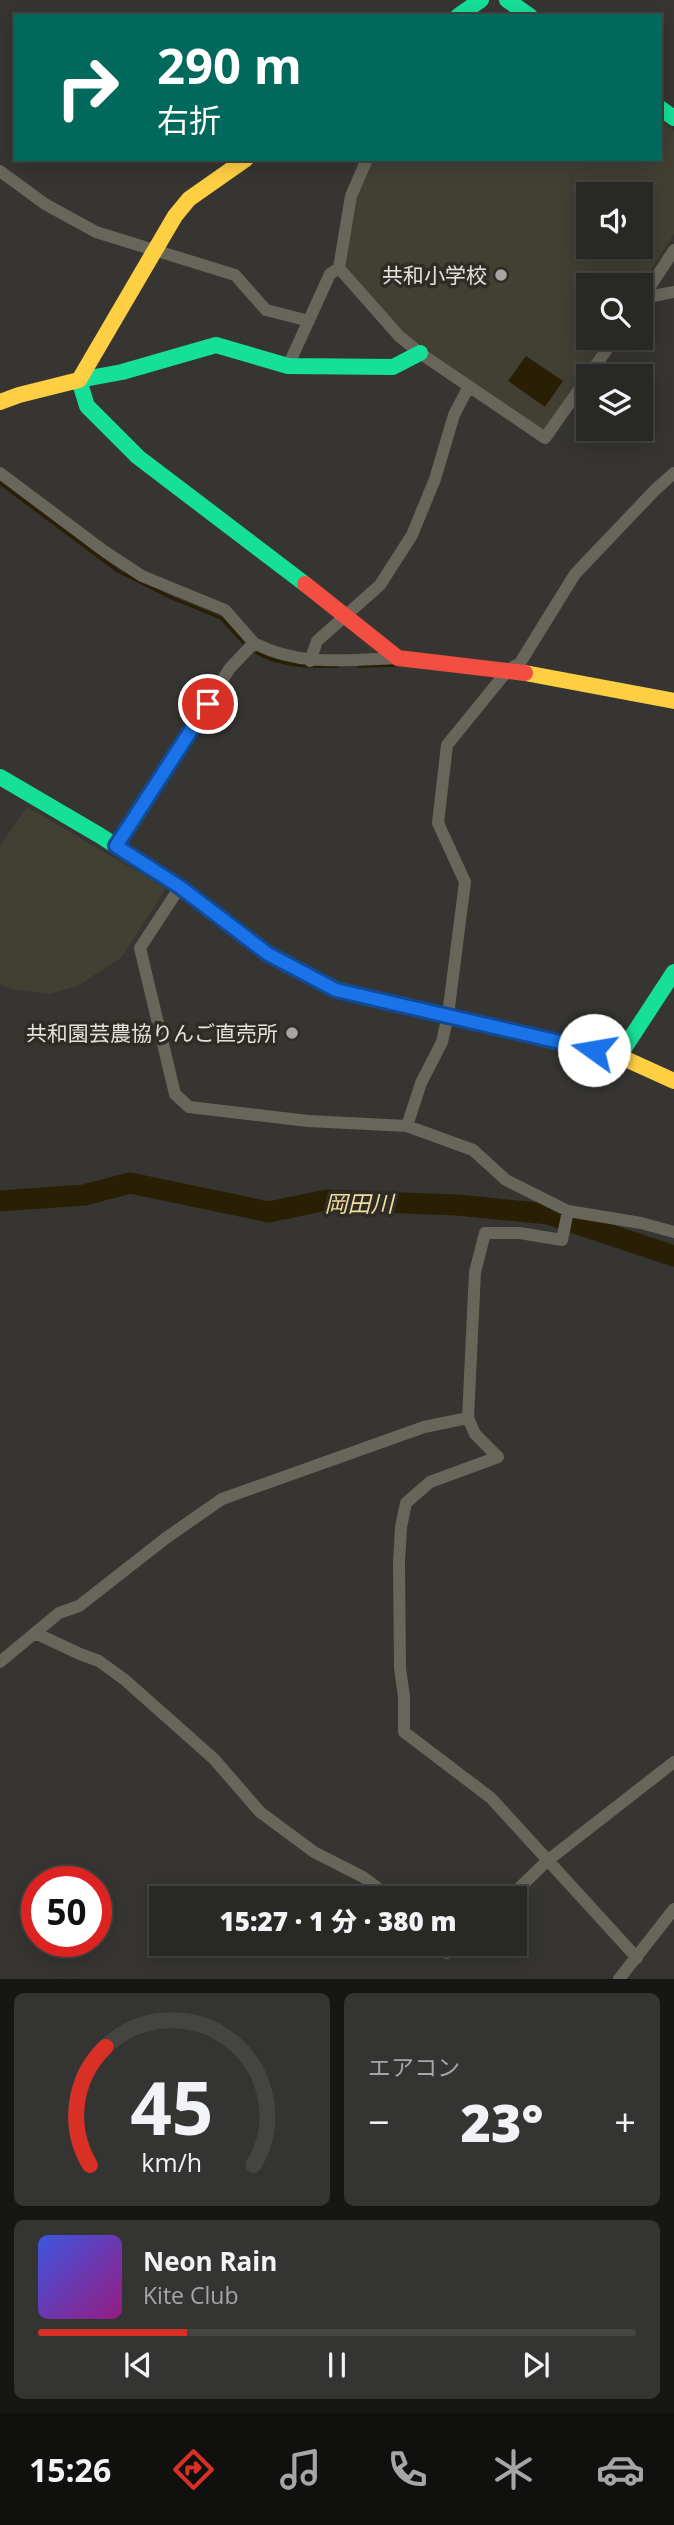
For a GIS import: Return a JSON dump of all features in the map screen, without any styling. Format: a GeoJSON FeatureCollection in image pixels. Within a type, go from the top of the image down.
{"type":"FeatureCollection","features":[{"type":"Feature","properties":{"kind":"street"},"geometry":{"type":"LineString","coordinates":[[460,14],[481,0]]}},
{"type":"Feature","properties":{"kind":"street"},"geometry":{"type":"LineString","coordinates":[[508,0],[527,14]]}},
{"type":"Feature","properties":{"kind":"street"},"geometry":{"type":"LineString","coordinates":[[243,161],[189,199],[176,216],[79,380],[87,406],[138,457],[398,658]]}},
{"type":"Feature","properties":{"kind":"street"},"geometry":{"type":"LineString","coordinates":[[288,366],[330,274],[339,268],[351,196],[365,161]]}},
{"type":"Feature","properties":{"kind":"street"},"geometry":{"type":"LineString","coordinates":[[0,172],[46,204],[96,232],[234,275],[266,310],[309,321]]}},
{"type":"Feature","properties":{"kind":"street"},"geometry":{"type":"LineString","coordinates":[[653,283],[674,250]]}},
{"type":"Feature","properties":{"kind":"street"},"geometry":{"type":"LineString","coordinates":[[339,268],[399,336],[420,354],[545,438],[576,394]]}},
{"type":"Feature","properties":{"kind":"street"},"geometry":{"type":"LineString","coordinates":[[653,297],[674,292]]}},
{"type":"Feature","properties":{"kind":"street"},"geometry":{"type":"LineString","coordinates":[[0,402],[79,380],[122,372],[216,345],[288,366],[393,367],[420,354]]}},
{"type":"Feature","properties":{"kind":"street"},"geometry":{"type":"LineString","coordinates":[[310,661],[317,641],[380,585],[412,535],[435,479],[454,415],[469,386]]}},
{"type":"Feature","properties":{"kind":"street"},"geometry":{"type":"LineString","coordinates":[[0,473],[142,576],[225,610],[254,643],[269,651],[310,661],[398,658],[508,670],[674,701]]}},
{"type":"Feature","properties":{"kind":"street"},"geometry":{"type":"LineString","coordinates":[[407,1126],[421,1083],[442,1042],[465,882],[438,823],[447,745],[508,670],[520,663],[575,574],[674,473]]}},
{"type":"Feature","properties":{"kind":"street"},"geometry":{"type":"LineString","coordinates":[[116,846],[230,668],[254,643]]}},
{"type":"Feature","properties":{"kind":"street"},"geometry":{"type":"LineString","coordinates":[[0,776],[180,887],[268,954],[336,990],[619,1056],[674,1081]]}},
{"type":"Feature","properties":{"kind":"street"},"geometry":{"type":"LineString","coordinates":[[180,887],[140,948],[175,1094],[189,1107],[308,1121],[407,1126],[473,1150],[506,1180],[568,1211],[641,1223],[674,1232]]}},
{"type":"Feature","properties":{"kind":"street"},"geometry":{"type":"LineString","coordinates":[[619,1056],[674,972]]}},
{"type":"Feature","properties":{"kind":"street"},"geometry":{"type":"LineString","coordinates":[[568,1211],[562,1240],[520,1233],[485,1233],[475,1272],[468,1418],[475,1434],[498,1457],[429,1482],[406,1503],[401,1527],[399,1562],[400,1668],[404,1697],[404,1732],[491,1798],[637,1958]]}},
{"type":"Feature","properties":{"kind":"street"},"geometry":{"type":"LineString","coordinates":[[0,1662],[58,1613],[79,1606],[166,1538],[222,1499],[424,1427],[468,1418]]}},
{"type":"Feature","properties":{"kind":"street"},"geometry":{"type":"LineString","coordinates":[[35,1633],[108,1667],[214,1759],[260,1812],[314,1852],[375,1886]]}},
{"type":"Feature","properties":{"kind":"street"},"geometry":{"type":"LineString","coordinates":[[521,1886],[547,1861],[674,1762]]}},
{"type":"Feature","properties":{"kind":"street"},"geometry":{"type":"LineString","coordinates":[[619,1979],[674,1909]]}},
{"type":"Feature","properties":{"kind":"shaded area","name":"共和小学校"},"geometry":{"type":"Polygon","coordinates":[[[662,122],[674,131],[674,234],[649,273],[576,273],[576,350],[598,350],[589,364],[576,364],[576,384],[546,430],[539,430],[404,333],[345,265],[355,202],[371,161],[662,161],[662,122]]]}},
{"type":"Feature","properties":{"kind":"shaded area"},"geometry":{"type":"Polygon","coordinates":[[[526,356],[563,381],[545,407],[508,381],[526,356]]]}},
{"type":"Feature","properties":{"kind":"shaded area"},"geometry":{"type":"Polygon","coordinates":[[[27,807],[166,888],[122,957],[78,986],[49,994],[12,989],[0,984],[0,846],[27,807]]]}},
{"type":"Feature","properties":{"kind":"waterway"},"geometry":{"type":"LineString","coordinates":[[0,483],[118,571],[172,598],[221,618],[243,642]]}},
{"type":"Feature","properties":{"kind":"waterway"},"geometry":{"type":"LineString","coordinates":[[257,653],[296,665],[337,666]]}},
{"type":"Feature","properties":{"kind":"waterway"},"geometry":{"type":"LineString","coordinates":[[359,666],[396,665]]}},
{"type":"Feature","properties":{"kind":"waterway","name":"岡田川"},"geometry":{"type":"LineString","coordinates":[[0,1201],[84,1195],[130,1183],[269,1212],[326,1200],[457,1205],[548,1214],[674,1256]]}},
{"type":"Feature","properties":{"kind":"traffic: fast"},"geometry":{"type":"LineString","coordinates":[[461,14],[481,0]]}},
{"type":"Feature","properties":{"kind":"traffic: fast"},"geometry":{"type":"LineString","coordinates":[[507,0],[527,14]]}},
{"type":"Feature","properties":{"kind":"traffic: fast"},"geometry":{"type":"LineString","coordinates":[[662,109],[674,118]]}},
{"type":"Feature","properties":{"kind":"traffic: fast"},"geometry":{"type":"LineString","coordinates":[[305,584],[138,457],[87,406],[79,380],[122,372],[216,345],[288,366],[393,367],[420,353]]}},
{"type":"Feature","properties":{"kind":"traffic: fast"},"geometry":{"type":"LineString","coordinates":[[0,777],[99,835],[180,887],[268,954],[338,990]]}},
{"type":"Feature","properties":{"kind":"traffic: fast"},"geometry":{"type":"LineString","coordinates":[[619,1056],[674,972]]}},
{"type":"Feature","properties":{"kind":"traffic: slow"},"geometry":{"type":"LineString","coordinates":[[0,402],[79,380],[175,216],[189,199],[243,161]]}},
{"type":"Feature","properties":{"kind":"traffic: slow"},"geometry":{"type":"LineString","coordinates":[[525,673],[674,701]]}},
{"type":"Feature","properties":{"kind":"traffic: slow"},"geometry":{"type":"LineString","coordinates":[[338,990],[619,1056],[674,1081]]}},
{"type":"Feature","properties":{"kind":"traffic: jam"},"geometry":{"type":"LineString","coordinates":[[305,584],[398,658],[525,673]]}},
{"type":"Feature","properties":{"kind":"place","name":"共和小学校"},"geometry":{"type":"Point","coordinates":[501,275]}},
{"type":"Feature","properties":{"kind":"place","name":"共和園芸農協りんご直売所"},"geometry":{"type":"Point","coordinates":[292,1033]}},
{"type":"Feature","properties":{"kind":"route"},"geometry":{"type":"LineString","coordinates":[[208,704],[116,846],[180,887],[268,954],[336,990],[594,1050]]}}]}
